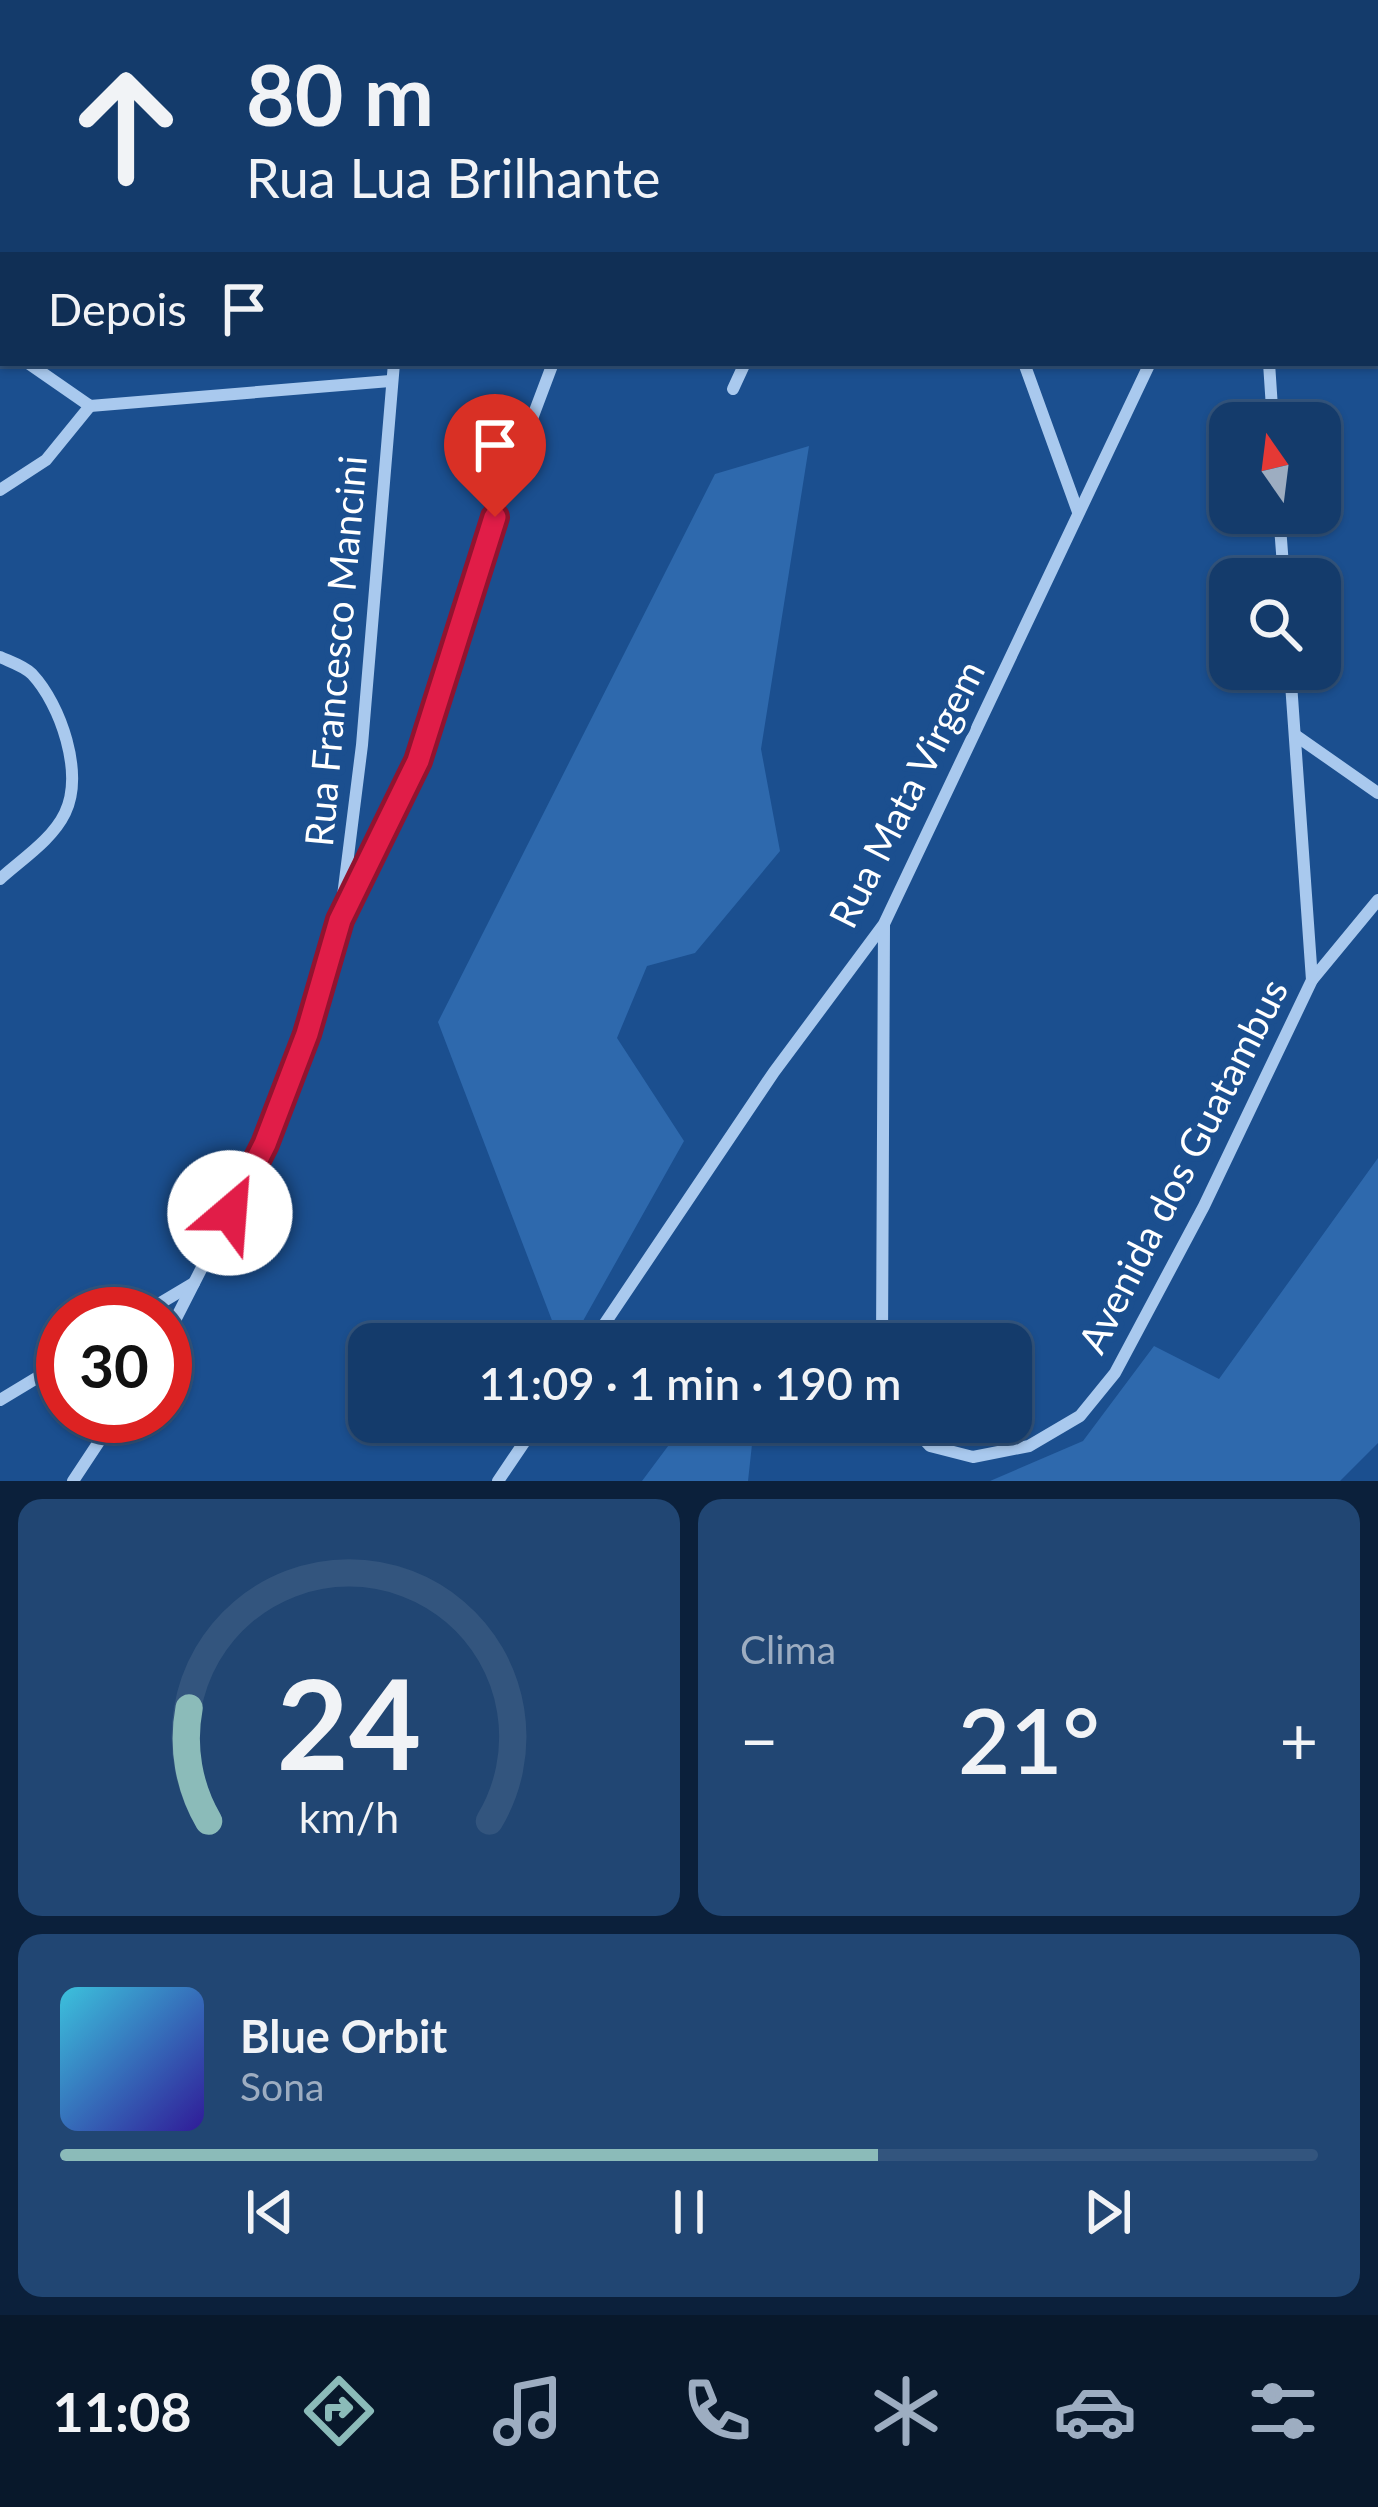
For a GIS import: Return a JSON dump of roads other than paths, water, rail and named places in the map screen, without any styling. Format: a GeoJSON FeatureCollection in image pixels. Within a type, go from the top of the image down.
{"type":"FeatureCollection","features":[{"type":"Feature","properties":{"kind":"street"},"geometry":{"type":"LineString","coordinates":[[32,366],[90,406],[390,381]]}},
{"type":"Feature","properties":{"kind":"street","name":"Rua Francesco Mancini"},"geometry":{"type":"LineString","coordinates":[[192,1288],[265,1144],[307,1034],[340,920],[362,745],[393,366]]}},
{"type":"Feature","properties":{"kind":"street"},"geometry":{"type":"LineString","coordinates":[[340,920],[418,761],[478,562],[553,366]]}},
{"type":"Feature","properties":{"kind":"street"},"geometry":{"type":"LineString","coordinates":[[733,388],[744,366]]}},
{"type":"Feature","properties":{"kind":"street"},"geometry":{"type":"LineString","coordinates":[[1025,366],[1078,512]]}},
{"type":"Feature","properties":{"kind":"street","name":"Rua Mata Virgem"},"geometry":{"type":"LineString","coordinates":[[605,1323],[774,1072],[884,924],[1149,366]]}},
{"type":"Feature","properties":{"kind":"street"},"geometry":{"type":"LineString","coordinates":[[1269,366],[1272,402]]}},
{"type":"Feature","properties":{"kind":"street"},"geometry":{"type":"LineString","coordinates":[[0,490],[46,460],[90,406]]}},
{"type":"Feature","properties":{"kind":"street"},"geometry":{"type":"LineString","coordinates":[[0,657],[29,670],[50,698],[64,734],[71,786],[68,809],[55,830],[0,879]]}},
{"type":"Feature","properties":{"kind":"street","name":"Avenida dos Guatambus"},"geometry":{"type":"LineString","coordinates":[[927,1443],[973,1457],[1030,1446],[1080,1416],[1115,1373],[1312,980],[1291,690]]}},
{"type":"Feature","properties":{"kind":"street"},"geometry":{"type":"LineString","coordinates":[[1294,734],[1378,794]]}},
{"type":"Feature","properties":{"kind":"street"},"geometry":{"type":"LineString","coordinates":[[1312,980],[1378,900]]}},
{"type":"Feature","properties":{"kind":"street"},"geometry":{"type":"LineString","coordinates":[[882,1323],[884,924]]}},
{"type":"Feature","properties":{"kind":"street"},"geometry":{"type":"LineString","coordinates":[[187,1287],[195,1282]]}},
{"type":"Feature","properties":{"kind":"street"},"geometry":{"type":"LineString","coordinates":[[0,1400],[36,1378]]}},
{"type":"Feature","properties":{"kind":"street"},"geometry":{"type":"LineString","coordinates":[[73,1481],[98,1443]]}},
{"type":"Feature","properties":{"kind":"street"},"geometry":{"type":"LineString","coordinates":[[498,1481],[524,1443]]}}]}
